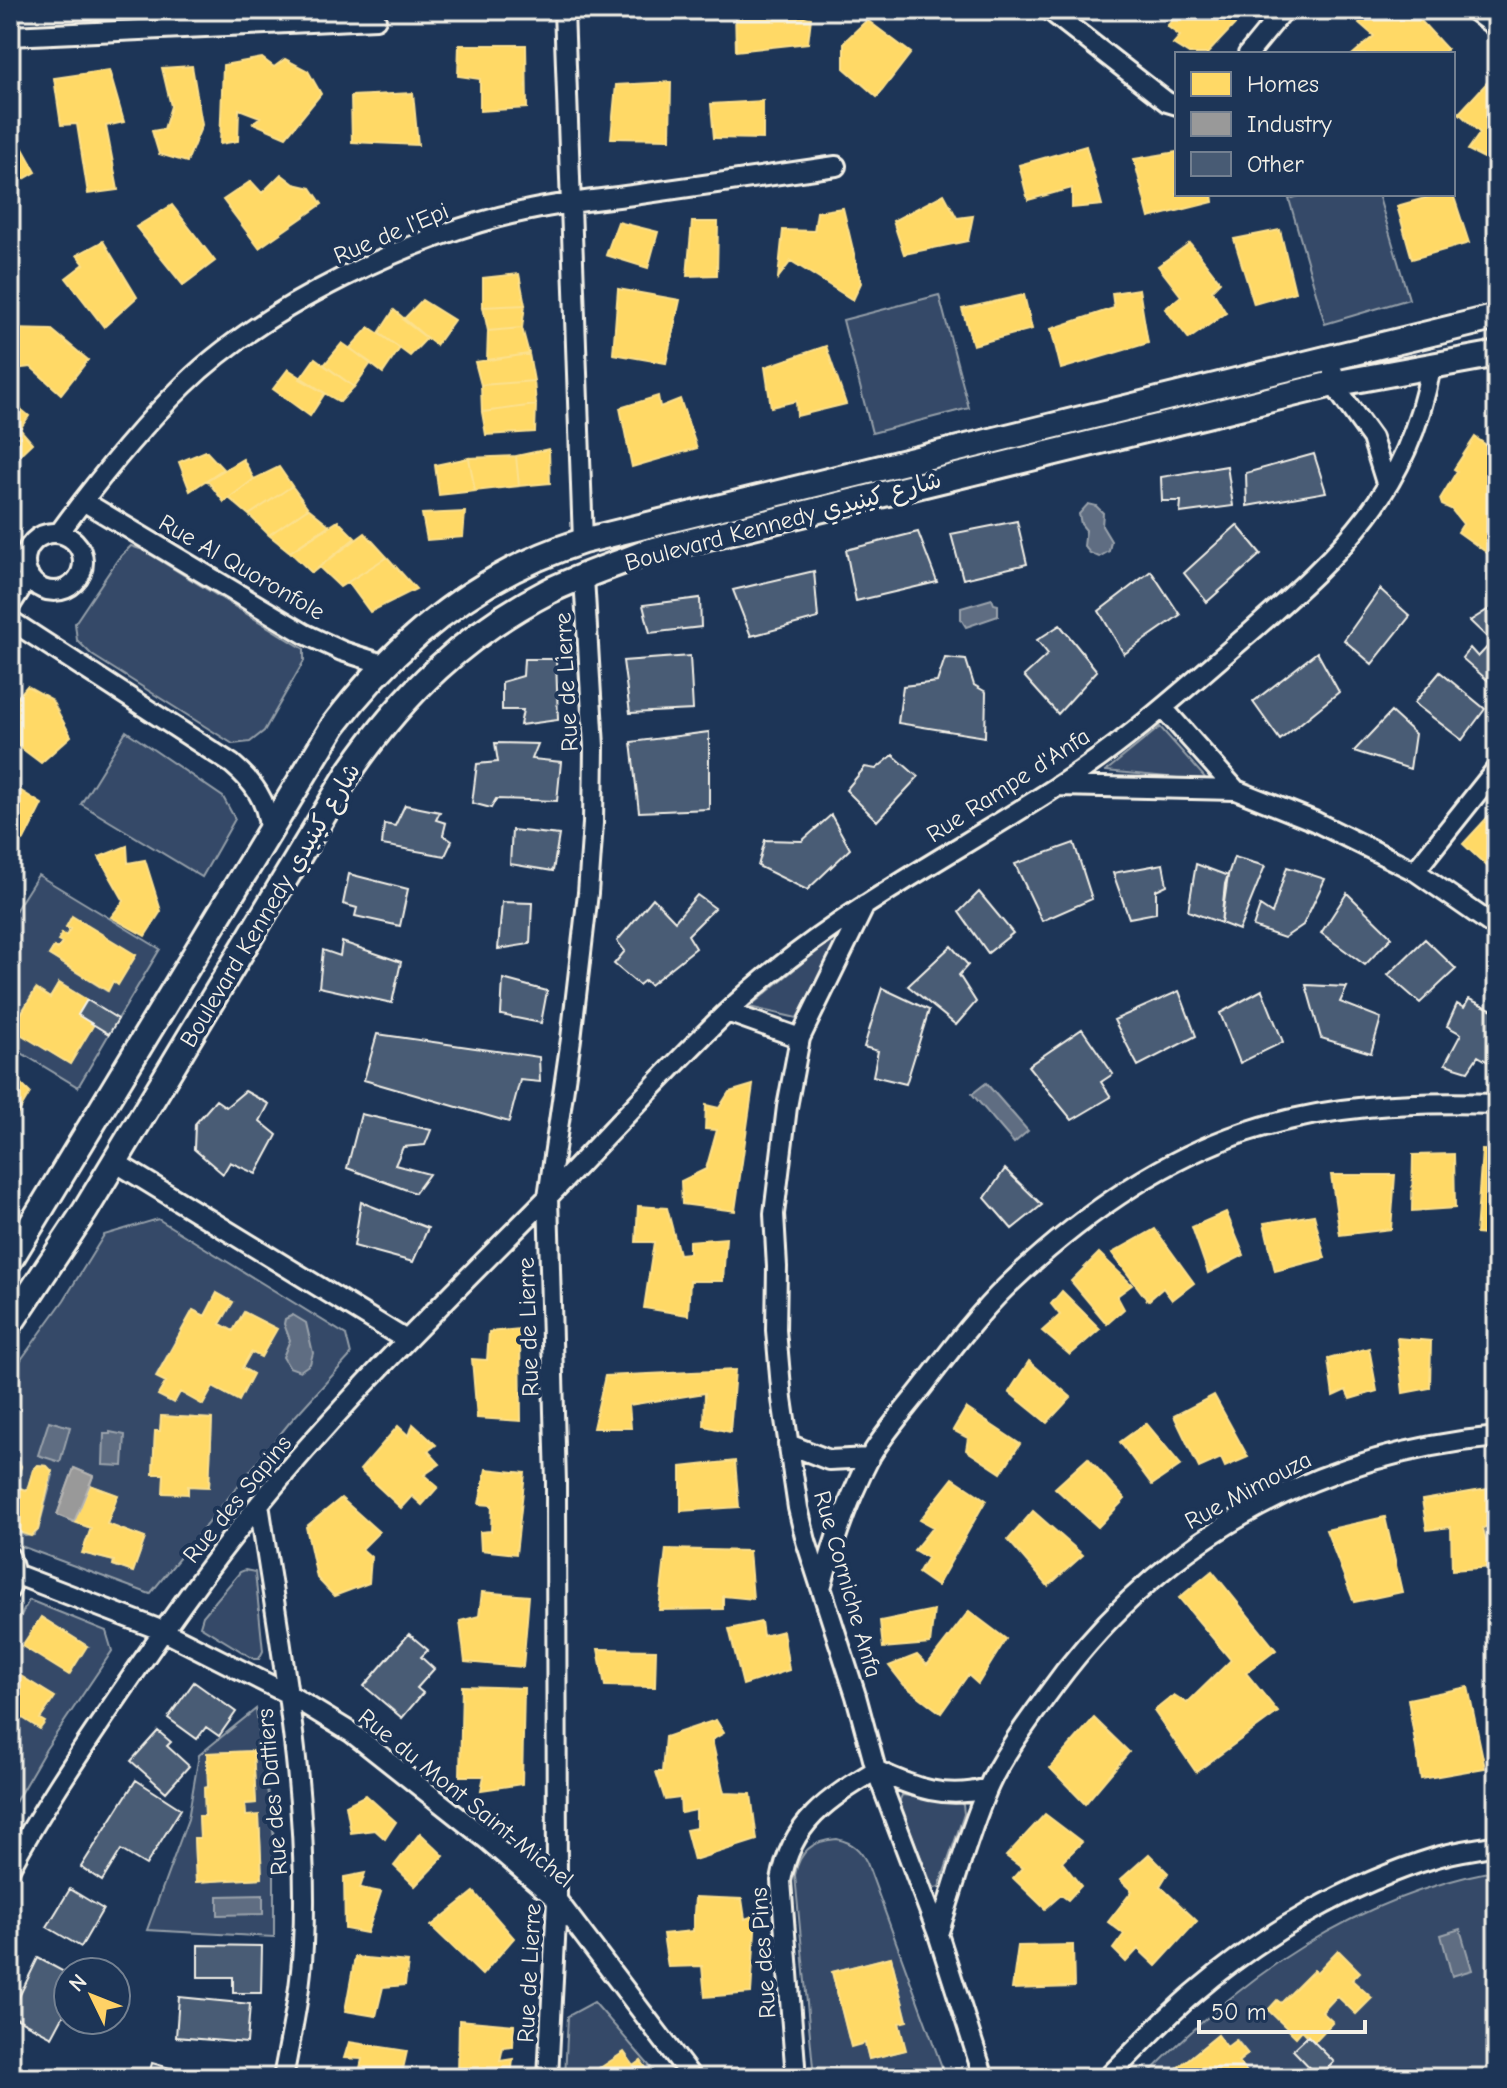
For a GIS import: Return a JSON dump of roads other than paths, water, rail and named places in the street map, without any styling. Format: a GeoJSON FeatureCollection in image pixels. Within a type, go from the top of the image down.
{"type":"FeatureCollection","features":[{"type":"Feature","properties":{"kind":"main road","name":"Boulevard Kennedy شارع كينيدي"},"geometry":{"type":"LineString","coordinates":[[10,1260],[334,725],[383,664],[475,591],[539,557],[583,541],[1497,317]]}},
{"type":"Feature","properties":{"kind":"main road","name":"Boulevard Kennedy شارع كينيدي"},"geometry":{"type":"LineString","coordinates":[[10,1324],[54,1261],[115,1162],[334,796],[384,724],[418,685],[488,628],[552,590],[647,552],[1333,384],[1497,354]]}},
{"type":"Feature","properties":{"kind":"street"},"geometry":{"type":"LineString","coordinates":[[564,10],[583,541]]}},
{"type":"Feature","properties":{"kind":"street"},"geometry":{"type":"LineString","coordinates":[[1049,10],[1167,102],[1175,104]]}},
{"type":"Feature","properties":{"kind":"street"},"geometry":{"type":"LineString","coordinates":[[1250,52],[1284,10]]}},
{"type":"Feature","properties":{"kind":"street"},"geometry":{"type":"LineString","coordinates":[[1473,10],[1497,28]]}},
{"type":"Feature","properties":{"kind":"street"},"geometry":{"type":"LineString","coordinates":[[11,37],[376,19]]}},
{"type":"Feature","properties":{"kind":"street","name":"Rue de l'Epi"},"geometry":{"type":"LineString","coordinates":[[59,533],[185,384],[218,356],[273,318],[327,286],[449,232],[526,210],[836,166]]}},
{"type":"Feature","properties":{"kind":"street"},"geometry":{"type":"LineString","coordinates":[[1333,358],[1333,384],[1372,438],[1387,486]]}},
{"type":"Feature","properties":{"kind":"street","name":"Rue Rampe d'Anfa"},"geometry":{"type":"LineString","coordinates":[[548,1197],[727,1012],[795,953],[866,902],[1058,786],[1163,708],[1336,555],[1366,519],[1404,458],[1418,426],[1431,367]]}},
{"type":"Feature","properties":{"kind":"street","name":"Rue Al Quoronfole"},"geometry":{"type":"LineString","coordinates":[[83,501],[305,634],[342,651],[383,664]]}},
{"type":"Feature","properties":{"kind":"street"},"geometry":{"type":"LineString","coordinates":[[59,533],[69,536],[82,552],[83,562],[76,581],[69,587],[49,591],[39,587],[29,576],[24,562],[26,552],[40,537],[59,533]]}},
{"type":"Feature","properties":{"kind":"street"},"geometry":{"type":"LineString","coordinates":[[10,542],[26,552]]}},
{"type":"Feature","properties":{"kind":"street"},"geometry":{"type":"LineString","coordinates":[[10,606],[29,576]]}},
{"type":"Feature","properties":{"kind":"street","name":"Rue de Lierre"},"geometry":{"type":"LineString","coordinates":[[548,2078],[557,1900],[556,1483],[548,1197],[574,1010],[593,823],[594,747],[584,577]]}},
{"type":"Feature","properties":{"kind":"street"},"geometry":{"type":"LineString","coordinates":[[10,620],[232,764],[260,794],[269,828]]}},
{"type":"Feature","properties":{"kind":"street"},"geometry":{"type":"LineString","coordinates":[[1163,708],[1236,790]]}},
{"type":"Feature","properties":{"kind":"street"},"geometry":{"type":"LineString","coordinates":[[1415,871],[1497,768]]}},
{"type":"Feature","properties":{"kind":"street"},"geometry":{"type":"LineString","coordinates":[[1058,786],[1236,790],[1314,821],[1415,871],[1497,928]]}},
{"type":"Feature","properties":{"kind":"street","name":"Rue Corniche Anfa"},"geometry":{"type":"LineString","coordinates":[[866,902],[800,1038],[780,1148],[774,1214],[776,1330],[798,1508],[876,1770],[938,1934],[984,2078]]}},
{"type":"Feature","properties":{"kind":"street"},"geometry":{"type":"LineString","coordinates":[[727,1012],[800,1038]]}},
{"type":"Feature","properties":{"kind":"street"},"geometry":{"type":"LineString","coordinates":[[821,1588],[834,1539],[870,1458],[960,1337],[1005,1288],[1054,1244],[1109,1203],[1171,1163],[1243,1133],[1330,1111],[1382,1104],[1497,1104]]}},
{"type":"Feature","properties":{"kind":"street"},"geometry":{"type":"LineString","coordinates":[[115,1162],[406,1340]]}},
{"type":"Feature","properties":{"kind":"street","name":"Rue des Sapins"},"geometry":{"type":"LineString","coordinates":[[10,1868],[76,1759],[163,1631],[259,1504],[406,1340],[548,1197]]}},
{"type":"Feature","properties":{"kind":"street","name":"Rue Mimouza"},"geometry":{"type":"LineString","coordinates":[[938,1934],[987,1788],[1024,1728],[1086,1643],[1144,1585],[1204,1538],[1303,1484],[1421,1447],[1497,1437]]}},
{"type":"Feature","properties":{"kind":"street"},"geometry":{"type":"LineString","coordinates":[[788,1444],[829,1460],[870,1458]]}},
{"type":"Feature","properties":{"kind":"street","name":"Rue des Dattiers"},"geometry":{"type":"LineString","coordinates":[[259,1504],[288,1694],[304,1831],[303,1948],[283,2078]]}},
{"type":"Feature","properties":{"kind":"street","name":"Rue du Mont Saint-Michel"},"geometry":{"type":"LineString","coordinates":[[12,1573],[163,1631],[288,1694],[352,1733],[557,1900],[692,2078]]}},
{"type":"Feature","properties":{"kind":"street"},"geometry":{"type":"LineString","coordinates":[[876,1770],[906,1785],[949,1794],[967,1794],[987,1788]]}},
{"type":"Feature","properties":{"kind":"street","name":"Rue des Pins"},"geometry":{"type":"LineString","coordinates":[[796,2078],[781,1881],[784,1861],[808,1820],[827,1803],[876,1770]]}},
{"type":"Feature","properties":{"kind":"street"},"geometry":{"type":"LineString","coordinates":[[1107,2078],[1194,1993],[1266,1939],[1390,1873],[1441,1856],[1497,1845]]}}]}
